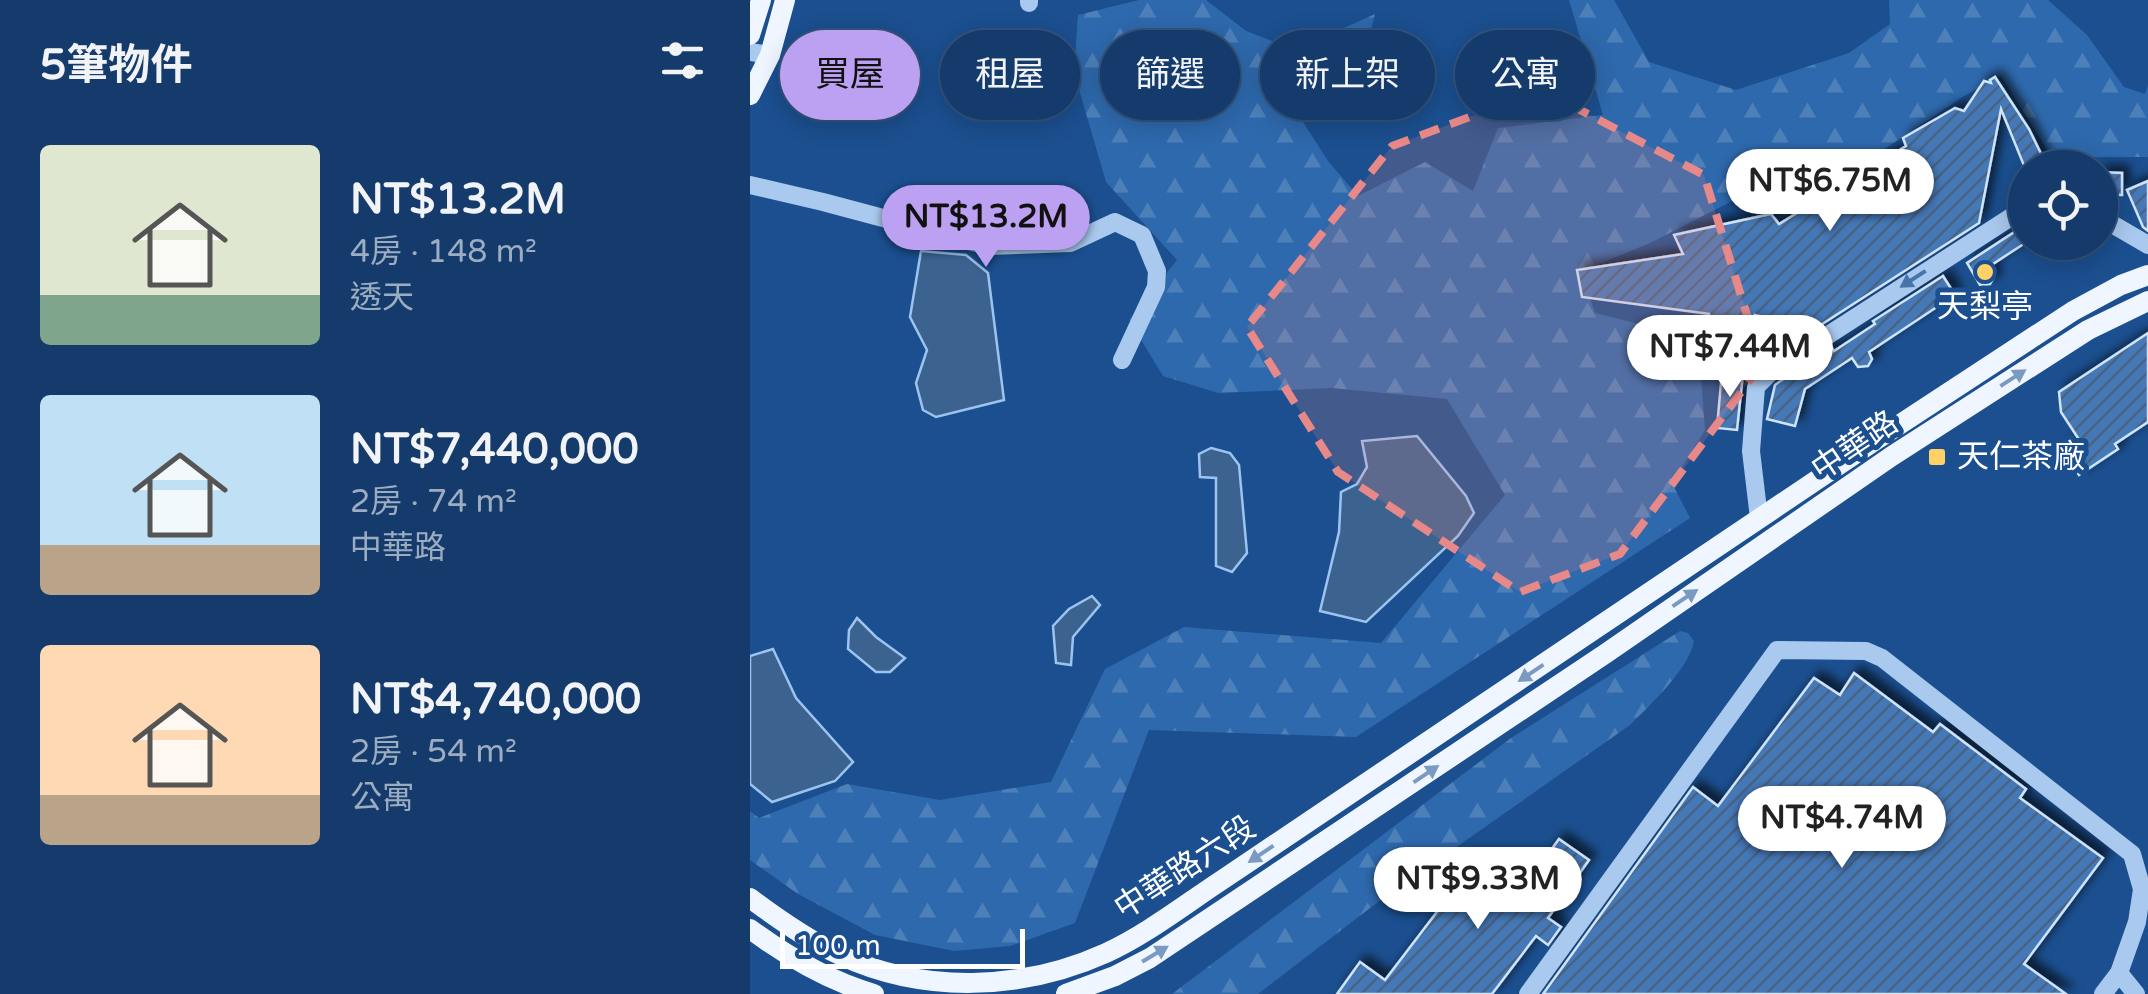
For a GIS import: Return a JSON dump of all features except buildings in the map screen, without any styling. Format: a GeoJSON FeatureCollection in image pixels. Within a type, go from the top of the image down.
{"type":"FeatureCollection","features":[{"type":"Feature","properties":{"kind":"main road"},"geometry":{"type":"LineString","coordinates":[[750,35],[761,0]]}},
{"type":"Feature","properties":{"kind":"main road"},"geometry":{"type":"LineString","coordinates":[[750,95],[760,53],[786,0]]}},
{"type":"Feature","properties":{"kind":"main road","name":"中華路"},"geometry":{"type":"LineString","coordinates":[[1605,654],[1972,391],[2072,311],[2148,275]]}},
{"type":"Feature","properties":{"kind":"main road","name":"中華路"},"geometry":{"type":"LineString","coordinates":[[1612,618],[1759,518],[1972,391],[2148,301]]}},
{"type":"Feature","properties":{"kind":"main road","name":"中華路六段"},"geometry":{"type":"LineString","coordinates":[[750,898],[813,941],[889,972],[949,984],[1000,982],[1060,970],[1134,938],[1612,618]]}},
{"type":"Feature","properties":{"kind":"main road","name":"中華路六段"},"geometry":{"type":"LineString","coordinates":[[1066,994],[1150,958],[1605,654]]}},
{"type":"Feature","properties":{"kind":"main road"},"geometry":{"type":"LineString","coordinates":[[750,929],[780,951],[832,979],[874,994]]}},
{"type":"Feature","properties":{"kind":"street"},"geometry":{"type":"LineString","coordinates":[[750,185],[988,246],[1070,244],[1114,222],[1128,228],[1142,235],[1157,271],[1156,287],[1122,360]]}},
{"type":"Feature","properties":{"kind":"street"},"geometry":{"type":"LineString","coordinates":[[1759,518],[1752,450],[1756,387],[1771,372],[2008,219]]}},
{"type":"Feature","properties":{"kind":"street"},"geometry":{"type":"LineString","coordinates":[[2118,228],[2148,245]]}},
{"type":"Feature","properties":{"kind":"street"},"geometry":{"type":"LineString","coordinates":[[1738,533],[1751,553]]}},
{"type":"Feature","properties":{"kind":"street"},"geometry":{"type":"LineString","coordinates":[[1528,994],[1777,650],[1866,652],[1882,658],[2132,854],[2142,889],[2137,922],[2119,973],[2104,994]]}},
{"type":"Feature","properties":{"kind":"street"},"geometry":{"type":"LineString","coordinates":[[2119,973],[2136,994]]}},
{"type":"Feature","properties":{"kind":"highlighted area"},"geometry":{"type":"Polygon","coordinates":[[[1542,90],[1704,175],[1762,364],[1620,554],[1520,592],[1338,472],[1247,327],[1392,146],[1542,90]]]}},
{"type":"Feature","properties":{"kind":"green space"},"geometry":{"type":"Polygon","coordinates":[[[1139,0],[1206,0],[1246,31],[1260,36],[1260,120],[1302,120],[1328,161],[1358,196],[1425,162],[1473,191],[1498,128],[1595,120],[1595,116],[1603,115],[1595,88],[1595,30],[1578,30],[1569,0],[1614,0],[1649,62],[1736,90],[1849,53],[1890,24],[1889,0],[2048,0],[2087,35],[2124,87],[2145,94],[2148,85],[2148,157],[2118,157],[2118,150],[2048,150],[2001,76],[1964,96],[1771,225],[1736,199],[1648,244],[1581,271],[1595,313],[1698,339],[1705,430],[1672,483],[1690,518],[1356,737],[1149,730],[1075,923],[1010,946],[954,951],[875,935],[798,894],[750,860],[750,811],[759,818],[847,784],[940,800],[1051,782],[1105,669],[1184,627],[1381,643],[1505,495],[1447,399],[1332,388],[1218,393],[1163,376],[1129,320],[1177,260],[1106,182],[1080,93],[1078,15],[1139,0]]]}},
{"type":"Feature","properties":{"kind":"green space"},"geometry":{"type":"Polygon","coordinates":[[[1375,14],[1371,30],[1339,30],[1375,14]]]}},
{"type":"Feature","properties":{"kind":"green space"},"geometry":{"type":"Polygon","coordinates":[[[1680,631],[1688,633],[1694,641],[1691,652],[1668,686],[1630,725],[1374,905],[1258,994],[1172,994],[1511,738],[1680,631]]]}},
{"type":"Feature","properties":{"kind":"shaded area"},"geometry":{"type":"Polygon","coordinates":[[[921,251],[966,255],[988,273],[1004,400],[936,417],[923,410],[916,383],[927,350],[910,317],[921,251]]]}},
{"type":"Feature","properties":{"kind":"shaded area"},"geometry":{"type":"Polygon","coordinates":[[[1417,436],[1466,496],[1474,513],[1458,536],[1366,622],[1320,611],[1339,532],[1341,492],[1357,484],[1367,467],[1362,441],[1417,436]]]}},
{"type":"Feature","properties":{"kind":"shaded area"},"geometry":{"type":"Polygon","coordinates":[[[1211,448],[1230,453],[1239,465],[1247,553],[1232,572],[1216,566],[1216,478],[1200,477],[1199,454],[1211,448]]]}},
{"type":"Feature","properties":{"kind":"shaded area"},"geometry":{"type":"Polygon","coordinates":[[[1092,596],[1100,605],[1073,637],[1071,665],[1056,663],[1053,626],[1069,609],[1092,596]]]}},
{"type":"Feature","properties":{"kind":"shaded area"},"geometry":{"type":"Polygon","coordinates":[[[857,618],[905,658],[890,672],[876,672],[848,649],[849,630],[857,618]]]}},
{"type":"Feature","properties":{"kind":"shaded area"},"geometry":{"type":"Polygon","coordinates":[[[773,649],[796,698],[853,762],[835,781],[772,802],[750,784],[750,656],[773,649]]]}},
{"type":"Feature","properties":{"kind":"place","name":"天梨亭"},"geometry":{"type":"Point","coordinates":[1985,272]}},
{"type":"Feature","properties":{"kind":"place","name":"天仁茶廠"},"geometry":{"type":"Point","coordinates":[1937,457]}}]}
